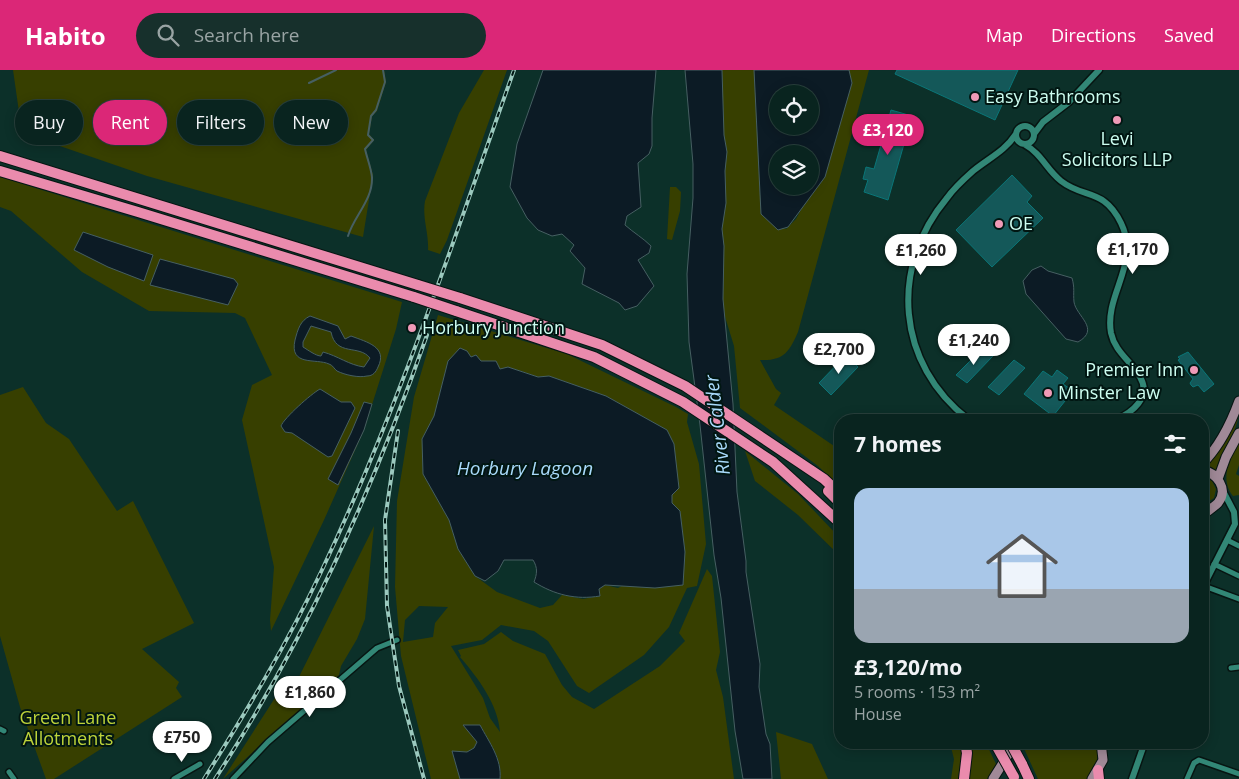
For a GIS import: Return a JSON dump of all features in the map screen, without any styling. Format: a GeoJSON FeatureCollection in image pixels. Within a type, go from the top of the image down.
{"type":"FeatureCollection","features":[{"type":"Feature","properties":{"kind":"highway"},"geometry":{"type":"LineString","coordinates":[[0,156],[460,298],[602,345],[685,386],[824,479],[834,488]]}},
{"type":"Feature","properties":{"kind":"highway"},"geometry":{"type":"LineString","coordinates":[[0,172],[148,215],[414,297],[594,357],[683,402],[757,450],[834,517]]}},
{"type":"Feature","properties":{"kind":"highway"},"geometry":{"type":"LineString","coordinates":[[802,466],[834,497]]}},
{"type":"Feature","properties":{"kind":"highway"},"geometry":{"type":"LineString","coordinates":[[823,507],[834,521]]}},
{"type":"Feature","properties":{"kind":"highway"},"geometry":{"type":"LineString","coordinates":[[964,779],[966,749]]}},
{"type":"Feature","properties":{"kind":"highway"},"geometry":{"type":"LineString","coordinates":[[998,749],[1014,778]]}},
{"type":"Feature","properties":{"kind":"highway"},"geometry":{"type":"LineString","coordinates":[[1014,749],[1029,779]]}},
{"type":"Feature","properties":{"kind":"main road"},"geometry":{"type":"LineString","coordinates":[[1209,457],[1239,401]]}},
{"type":"Feature","properties":{"kind":"main road"},"geometry":{"type":"LineString","coordinates":[[1218,479],[1226,457],[1239,433]]}},
{"type":"Feature","properties":{"kind":"main road"},"geometry":{"type":"LineString","coordinates":[[1209,472],[1218,479],[1222,490],[1217,504],[1209,509]]}},
{"type":"Feature","properties":{"kind":"main road"},"geometry":{"type":"LineString","coordinates":[[993,779],[1012,749]]}},
{"type":"Feature","properties":{"kind":"main road"},"geometry":{"type":"LineString","coordinates":[[1092,779],[1098,774],[1103,760],[1103,749]]}},
{"type":"Feature","properties":{"kind":"street"},"geometry":{"type":"LineString","coordinates":[[962,414],[948,402],[935,386],[917,352],[909,323],[911,272],[921,237],[932,216],[947,197],[974,171],[1005,149],[1022,143],[1029,143],[1043,122],[1069,102],[1099,70]]}},
{"type":"Feature","properties":{"kind":"street"},"geometry":{"type":"LineString","coordinates":[[1005,149],[1019,128],[1043,122]]}},
{"type":"Feature","properties":{"kind":"street"},"geometry":{"type":"LineString","coordinates":[[1026,126],[1033,129],[1040,155]]}},
{"type":"Feature","properties":{"kind":"street"},"geometry":{"type":"LineString","coordinates":[[1016,134],[1022,143],[1040,155],[1062,182],[1104,201],[1117,215],[1125,234],[1128,253],[1112,307],[1110,325],[1116,345],[1141,378],[1143,390],[1138,406],[1128,414]]}},
{"type":"Feature","properties":{"kind":"street"},"geometry":{"type":"LineString","coordinates":[[1209,575],[1235,524],[1235,511],[1222,490]]}},
{"type":"Feature","properties":{"kind":"street"},"geometry":{"type":"LineString","coordinates":[[1217,504],[1235,511]]}},
{"type":"Feature","properties":{"kind":"street"},"geometry":{"type":"LineString","coordinates":[[1227,540],[1239,546]]}},
{"type":"Feature","properties":{"kind":"street"},"geometry":{"type":"LineString","coordinates":[[1214,564],[1239,576]]}},
{"type":"Feature","properties":{"kind":"street"},"geometry":{"type":"LineString","coordinates":[[1209,590],[1239,599]]}},
{"type":"Feature","properties":{"kind":"street"},"geometry":{"type":"LineString","coordinates":[[233,779],[285,727],[377,648],[397,640]]}},
{"type":"Feature","properties":{"kind":"street"},"geometry":{"type":"LineString","coordinates":[[1231,668],[1239,667]]}},
{"type":"Feature","properties":{"kind":"street"},"geometry":{"type":"LineString","coordinates":[[1132,779],[1143,749]]}},
{"type":"Feature","properties":{"kind":"street"},"geometry":{"type":"LineString","coordinates":[[1187,779],[1194,763],[1199,760],[1237,774],[1239,765]]}},
{"type":"Feature","properties":{"kind":"street"},"geometry":{"type":"LineString","coordinates":[[174,779],[200,764]]}},
{"type":"Feature","properties":{"kind":"street"},"geometry":{"type":"LineString","coordinates":[[9,772],[14,779]]}},
{"type":"Feature","properties":{"kind":"green space"},"geometry":{"type":"Polygon","coordinates":[[[13,70],[384,70],[386,82],[377,111],[372,116],[369,134],[374,140],[366,150],[373,175],[363,237],[147,176],[57,145],[83,145],[83,100],[17,100],[13,70]]]}},
{"type":"Feature","properties":{"kind":"green space"},"geometry":{"type":"Polygon","coordinates":[[[484,70],[507,70],[447,240],[440,254],[428,250],[424,213],[425,201],[459,113],[484,70]]]}},
{"type":"Feature","properties":{"kind":"green space"},"geometry":{"type":"Polygon","coordinates":[[[721,70],[755,70],[769,155],[769,195],[776,195],[781,227],[786,229],[796,219],[810,195],[819,195],[819,183],[824,176],[848,70],[869,70],[798,332],[785,354],[775,359],[760,360],[776,389],[781,393],[774,405],[834,446],[834,481],[818,466],[740,408],[734,346],[722,307],[724,178],[721,70]]]}},
{"type":"Feature","properties":{"kind":"green space"},"geometry":{"type":"Polygon","coordinates":[[[0,177],[402,302],[396,329],[364,430],[271,631],[270,620],[274,567],[242,420],[252,385],[272,375],[245,318],[235,313],[149,311],[82,272],[11,211],[0,207],[0,177]]]}},
{"type":"Feature","properties":{"kind":"green space"},"geometry":{"type":"Polygon","coordinates":[[[670,187],[676,187],[681,192],[680,211],[672,240],[667,239],[670,187]]]}},
{"type":"Feature","properties":{"kind":"green space"},"geometry":{"type":"Polygon","coordinates":[[[438,315],[567,354],[688,414],[687,422],[699,464],[706,544],[697,586],[687,588],[669,627],[644,655],[589,693],[577,686],[548,641],[534,631],[501,625],[482,640],[451,646],[483,698],[490,718],[500,732],[495,711],[486,692],[460,657],[458,650],[484,644],[501,632],[513,641],[545,654],[562,685],[572,697],[594,709],[660,666],[685,641],[679,633],[707,569],[712,576],[720,652],[716,670],[723,697],[734,779],[500,779],[497,758],[480,725],[464,725],[477,742],[474,748],[467,752],[452,751],[460,779],[431,779],[401,656],[395,587],[397,501],[414,397],[438,315]],[[466,351],[448,361],[434,416],[422,439],[423,474],[449,520],[458,549],[475,576],[497,592],[540,608],[553,605],[562,595],[583,599],[600,596],[599,589],[605,585],[618,588],[685,552],[680,511],[672,503],[672,495],[678,488],[674,444],[667,430],[606,396],[549,376],[538,377],[518,370],[500,369],[489,361],[473,358],[466,351]],[[419,606],[405,620],[403,642],[433,637],[435,623],[448,607],[419,606]]]}},
{"type":"Feature","properties":{"kind":"green space","name":"Green Lane Allotments"},"geometry":{"type":"Polygon","coordinates":[[[23,387],[46,423],[69,439],[117,511],[133,501],[194,623],[142,649],[179,682],[176,688],[182,697],[54,779],[46,779],[20,707],[0,636],[0,395],[23,387]]]}},
{"type":"Feature","properties":{"kind":"green space"},"geometry":{"type":"Polygon","coordinates":[[[1239,408],[1236,426],[1221,455],[1217,472],[1209,467],[1209,463],[1218,451],[1239,408]]]}},
{"type":"Feature","properties":{"kind":"green space"},"geometry":{"type":"Polygon","coordinates":[[[1239,440],[1239,465],[1236,474],[1239,476],[1239,495],[1233,496],[1229,489],[1226,475],[1229,461],[1239,440]]]}},
{"type":"Feature","properties":{"kind":"green space"},"geometry":{"type":"Polygon","coordinates":[[[745,451],[798,494],[834,532],[834,550],[798,515],[755,481],[745,451]]]}},
{"type":"Feature","properties":{"kind":"green space"},"geometry":{"type":"Polygon","coordinates":[[[1209,480],[1212,481],[1216,489],[1214,498],[1209,501],[1209,480]]]}},
{"type":"Feature","properties":{"kind":"green space"},"geometry":{"type":"Polygon","coordinates":[[[374,526],[365,619],[357,639],[341,666],[339,675],[223,779],[280,690],[291,693],[374,526]]]}},
{"type":"Feature","properties":{"kind":"green space"},"geometry":{"type":"Polygon","coordinates":[[[776,732],[812,744],[828,779],[781,779],[776,732]]]}},
{"type":"Feature","properties":{"kind":"green space"},"geometry":{"type":"Polygon","coordinates":[[[952,749],[961,749],[958,779],[951,779],[954,759],[952,749]]]}},
{"type":"Feature","properties":{"kind":"green space"},"geometry":{"type":"Polygon","coordinates":[[[970,749],[989,749],[996,764],[987,779],[968,779],[970,749]]]}},
{"type":"Feature","properties":{"kind":"green space"},"geometry":{"type":"Polygon","coordinates":[[[1024,749],[1097,749],[1096,762],[1088,779],[1038,779],[1024,749]]]}},
{"type":"Feature","properties":{"kind":"water"},"geometry":{"type":"Polygon","coordinates":[[[543,70],[656,70],[652,146],[649,154],[638,163],[641,207],[627,216],[625,225],[651,246],[649,253],[638,260],[654,286],[637,306],[625,310],[619,303],[582,284],[585,268],[570,251],[574,245],[562,234],[552,236],[538,230],[527,218],[510,187],[517,144],[543,70]]]}},
{"type":"Feature","properties":{"kind":"water","name":"River Calder"},"geometry":{"type":"Polygon","coordinates":[[[685,70],[722,70],[724,135],[727,152],[725,171],[726,203],[722,229],[724,246],[723,299],[733,404],[737,492],[746,572],[760,664],[759,687],[766,734],[770,744],[772,779],[743,779],[735,731],[721,598],[714,555],[689,342],[687,274],[693,198],[693,164],[685,70]]]}},
{"type":"Feature","properties":{"kind":"water"},"geometry":{"type":"Polygon","coordinates":[[[754,70],[849,70],[852,83],[825,177],[819,185],[819,145],[769,145],[769,195],[812,195],[788,227],[778,230],[761,214],[754,70]]]}},
{"type":"Feature","properties":{"kind":"water"},"geometry":{"type":"Polygon","coordinates":[[[83,232],[153,255],[144,281],[108,267],[74,250],[83,232]]]}},
{"type":"Feature","properties":{"kind":"water"},"geometry":{"type":"Polygon","coordinates":[[[160,259],[234,279],[238,284],[228,305],[150,285],[160,259]]]}},
{"type":"Feature","properties":{"kind":"water"},"geometry":{"type":"Polygon","coordinates":[[[1041,266],[1048,271],[1072,278],[1074,302],[1087,327],[1085,337],[1078,342],[1066,339],[1026,294],[1023,281],[1032,270],[1041,266]]]}},
{"type":"Feature","properties":{"kind":"water"},"geometry":{"type":"Polygon","coordinates":[[[310,316],[338,326],[345,339],[351,336],[374,346],[380,355],[375,372],[369,376],[352,376],[337,371],[332,365],[324,362],[300,358],[294,349],[295,340],[300,326],[310,316]],[[311,326],[303,342],[303,347],[317,355],[321,356],[323,352],[364,367],[370,358],[365,354],[338,345],[331,332],[311,326]]]}},
{"type":"Feature","properties":{"kind":"water","name":"Horbury Lagoon"},"geometry":{"type":"Polygon","coordinates":[[[460,348],[467,351],[471,357],[476,355],[481,361],[496,361],[500,369],[508,367],[538,377],[549,376],[606,396],[667,430],[674,444],[679,488],[672,495],[672,503],[680,511],[685,552],[683,585],[655,588],[605,585],[599,589],[600,596],[574,597],[550,590],[534,582],[536,566],[533,560],[504,560],[498,571],[485,581],[475,576],[458,549],[449,520],[423,474],[422,439],[434,416],[448,361],[460,348]]]}},
{"type":"Feature","properties":{"kind":"water"},"geometry":{"type":"Polygon","coordinates":[[[320,389],[341,402],[351,402],[355,408],[332,456],[328,457],[292,433],[285,432],[281,426],[298,406],[320,389]]]}},
{"type":"Feature","properties":{"kind":"water"},"geometry":{"type":"Polygon","coordinates":[[[364,402],[372,404],[364,430],[338,485],[328,479],[364,402]]]}},
{"type":"Feature","properties":{"kind":"water"},"geometry":{"type":"Polygon","coordinates":[[[463,725],[480,725],[497,758],[500,779],[460,779],[452,751],[467,752],[474,748],[477,742],[463,725]]]}},
{"type":"Feature","properties":{"kind":"building","name":"Easy Bathrooms"},"geometry":{"type":"Polygon","coordinates":[[[897,70],[1018,70],[995,120],[895,74],[897,70]]]}},
{"type":"Feature","properties":{"kind":"building"},"geometry":{"type":"Polygon","coordinates":[[[891,110],[912,116],[888,200],[864,192],[868,180],[863,179],[866,167],[874,169],[891,110]]]}},
{"type":"Feature","properties":{"kind":"building","name":"OE"},"geometry":{"type":"Polygon","coordinates":[[[1012,175],[1032,196],[1027,202],[1043,218],[992,267],[956,230],[1012,175]]]}},
{"type":"Feature","properties":{"kind":"building"},"geometry":{"type":"Polygon","coordinates":[[[982,349],[993,356],[967,383],[956,375],[982,349]]]}},
{"type":"Feature","properties":{"kind":"building","name":"Premier Inn"},"geometry":{"type":"Polygon","coordinates":[[[1188,352],[1214,384],[1204,392],[1198,385],[1193,387],[1191,385],[1190,383],[1193,379],[1178,360],[1180,359],[1178,357],[1188,352]]]}},
{"type":"Feature","properties":{"kind":"building"},"geometry":{"type":"Polygon","coordinates":[[[846,355],[858,367],[831,395],[819,383],[846,355]]]}},
{"type":"Feature","properties":{"kind":"building"},"geometry":{"type":"Polygon","coordinates":[[[1014,360],[1025,368],[999,395],[988,387],[1014,360]]]}},
{"type":"Feature","properties":{"kind":"building","name":"Minster Law"},"geometry":{"type":"Polygon","coordinates":[[[1057,370],[1068,378],[1063,384],[1073,391],[1055,414],[1050,414],[1024,394],[1043,371],[1052,377],[1057,370]]]}},
{"type":"Feature","properties":{"kind":"waterway"},"geometry":{"type":"LineString","coordinates":[[309,83],[336,70]]}},
{"type":"Feature","properties":{"kind":"waterway"},"geometry":{"type":"LineString","coordinates":[[348,236],[370,193],[372,185],[372,177],[365,149],[373,140],[368,135],[371,116],[376,110],[385,82],[383,70]]}},
{"type":"Feature","properties":{"kind":"railway"},"geometry":{"type":"LineString","coordinates":[[204,779],[251,703],[280,651],[321,572],[349,511],[424,324],[514,70]]}},
{"type":"Feature","properties":{"kind":"railway"},"geometry":{"type":"LineString","coordinates":[[215,779],[279,673],[308,618],[360,508],[427,335]]}},
{"type":"Feature","properties":{"kind":"railway"},"geometry":{"type":"LineString","coordinates":[[398,431],[385,520],[387,606],[399,686],[424,779]]}},
{"type":"Feature","properties":{"kind":"place","name":"Easy Bathrooms"},"geometry":{"type":"Point","coordinates":[975,97]}},
{"type":"Feature","properties":{"kind":"place","name":"Levi Solicitors LLP"},"geometry":{"type":"Point","coordinates":[1117,120]}},
{"type":"Feature","properties":{"kind":"place","name":"OE"},"geometry":{"type":"Point","coordinates":[999,224]}},
{"type":"Feature","properties":{"kind":"place","name":"Horbury Junction"},"geometry":{"type":"Point","coordinates":[412,328]}},
{"type":"Feature","properties":{"kind":"place","name":"Premier Inn"},"geometry":{"type":"Point","coordinates":[1194,370]}},
{"type":"Feature","properties":{"kind":"place","name":"Minster Law"},"geometry":{"type":"Point","coordinates":[1048,393]}}]}
